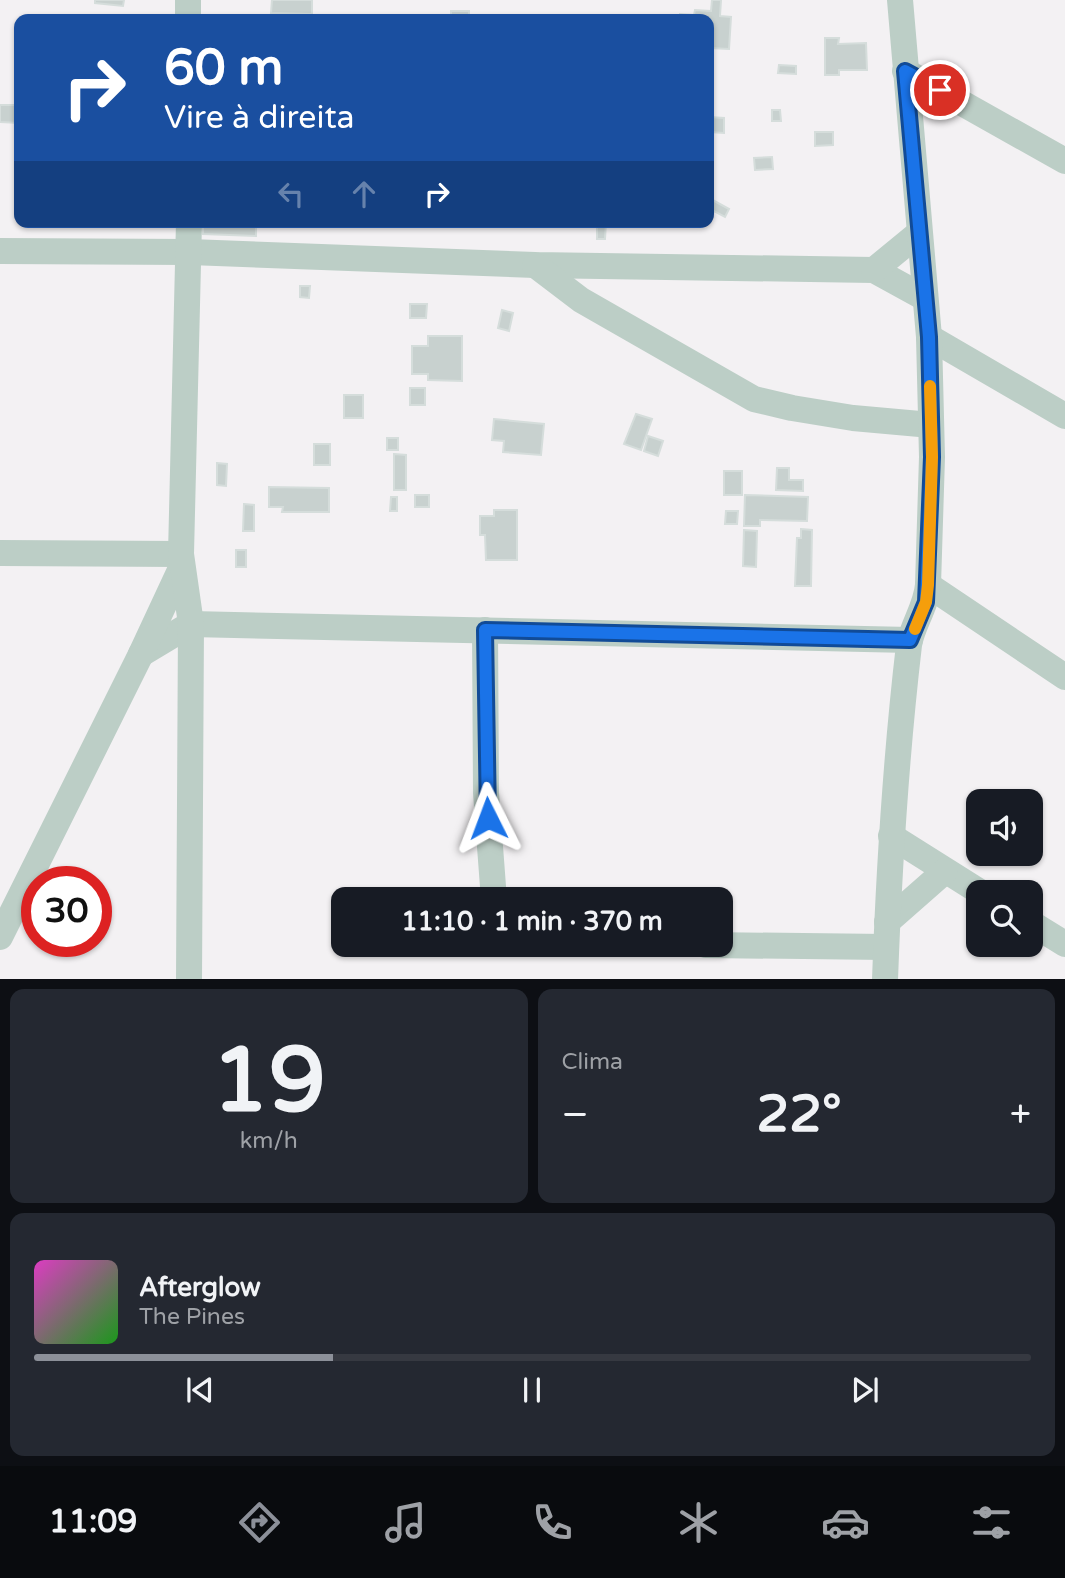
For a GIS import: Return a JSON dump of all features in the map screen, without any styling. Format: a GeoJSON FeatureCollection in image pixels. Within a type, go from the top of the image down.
{"type":"FeatureCollection","features":[{"type":"Feature","properties":{"kind":"street"},"geometry":{"type":"LineString","coordinates":[[885,979],[891,836],[910,640],[926,602],[928,585],[932,425],[929,337],[900,0]]}},
{"type":"Feature","properties":{"kind":"street"},"geometry":{"type":"LineString","coordinates":[[905,71],[1065,161]]}},
{"type":"Feature","properties":{"kind":"street"},"geometry":{"type":"LineString","coordinates":[[189,228],[181,560],[191,624],[189,979]]}},
{"type":"Feature","properties":{"kind":"street"},"geometry":{"type":"LineString","coordinates":[[874,270],[919,233]]}},
{"type":"Feature","properties":{"kind":"street"},"geometry":{"type":"LineString","coordinates":[[0,251],[190,252],[535,265],[874,270],[925,298]]}},
{"type":"Feature","properties":{"kind":"street"},"geometry":{"type":"LineString","coordinates":[[535,265],[581,300],[754,399],[853,418],[932,425]]}},
{"type":"Feature","properties":{"kind":"street"},"geometry":{"type":"LineString","coordinates":[[929,337],[1065,416]]}},
{"type":"Feature","properties":{"kind":"street"},"geometry":{"type":"LineString","coordinates":[[0,553],[181,560]]}},
{"type":"Feature","properties":{"kind":"street"},"geometry":{"type":"LineString","coordinates":[[0,937],[141,654],[181,560]]}},
{"type":"Feature","properties":{"kind":"street"},"geometry":{"type":"LineString","coordinates":[[928,585],[1061,665]]}},
{"type":"Feature","properties":{"kind":"street"},"geometry":{"type":"LineString","coordinates":[[141,654],[191,624],[910,640]]}},
{"type":"Feature","properties":{"kind":"street"},"geometry":{"type":"LineString","coordinates":[[485,630],[486,793],[494,887]]}},
{"type":"Feature","properties":{"kind":"street"},"geometry":{"type":"LineString","coordinates":[[891,836],[966,884]]}},
{"type":"Feature","properties":{"kind":"street"},"geometry":{"type":"LineString","coordinates":[[733,943],[887,934],[945,871]]}},
{"type":"Feature","properties":{"kind":"street"},"geometry":{"type":"LineString","coordinates":[[1043,930],[1065,944]]}},
{"type":"Feature","properties":{"kind":"building"},"geometry":{"type":"Polygon","coordinates":[[[95,0],[124,0],[123,6],[95,3],[95,0]]]}},
{"type":"Feature","properties":{"kind":"building"},"geometry":{"type":"Polygon","coordinates":[[[272,0],[312,0],[312,14],[271,13],[272,0]]]}},
{"type":"Feature","properties":{"kind":"building"},"geometry":{"type":"Polygon","coordinates":[[[712,0],[721,0],[720,16],[731,17],[729,49],[714,48],[714,14],[694,14],[695,10],[711,11],[712,0]]]}},
{"type":"Feature","properties":{"kind":"building"},"geometry":{"type":"Polygon","coordinates":[[[451,11],[469,11],[469,14],[451,14],[451,11]]]}},
{"type":"Feature","properties":{"kind":"building"},"geometry":{"type":"Polygon","coordinates":[[[825,38],[839,38],[838,44],[866,43],[867,70],[839,70],[839,75],[825,75],[825,38]]]}},
{"type":"Feature","properties":{"kind":"building"},"geometry":{"type":"Polygon","coordinates":[[[779,65],[796,66],[796,74],[778,73],[779,65]]]}},
{"type":"Feature","properties":{"kind":"building"},"geometry":{"type":"Polygon","coordinates":[[[0,105],[14,105],[14,123],[0,122],[0,105]]]}},
{"type":"Feature","properties":{"kind":"building"},"geometry":{"type":"Polygon","coordinates":[[[772,110],[780,110],[781,121],[772,121],[772,110]]]}},
{"type":"Feature","properties":{"kind":"building"},"geometry":{"type":"Polygon","coordinates":[[[714,117],[724,118],[724,133],[714,132],[714,117]]]}},
{"type":"Feature","properties":{"kind":"building"},"geometry":{"type":"Polygon","coordinates":[[[815,132],[833,132],[833,145],[815,146],[815,132]]]}},
{"type":"Feature","properties":{"kind":"building"},"geometry":{"type":"Polygon","coordinates":[[[772,157],[773,169],[755,170],[754,158],[772,157]]]}},
{"type":"Feature","properties":{"kind":"building"},"geometry":{"type":"Polygon","coordinates":[[[714,201],[729,209],[725,217],[714,211],[714,201]]]}},
{"type":"Feature","properties":{"kind":"building"},"geometry":{"type":"Polygon","coordinates":[[[203,228],[256,228],[256,236],[203,234],[203,228]]]}},
{"type":"Feature","properties":{"kind":"building"},"geometry":{"type":"Polygon","coordinates":[[[597,228],[606,228],[605,239],[597,239],[597,228]]]}},
{"type":"Feature","properties":{"kind":"building"},"geometry":{"type":"Polygon","coordinates":[[[300,286],[310,286],[309,298],[300,297],[300,286]]]}},
{"type":"Feature","properties":{"kind":"building"},"geometry":{"type":"Polygon","coordinates":[[[410,304],[427,304],[426,318],[410,318],[410,304]]]}},
{"type":"Feature","properties":{"kind":"building"},"geometry":{"type":"Polygon","coordinates":[[[502,310],[513,313],[509,331],[498,328],[502,310]]]}},
{"type":"Feature","properties":{"kind":"building"},"geometry":{"type":"Polygon","coordinates":[[[428,336],[462,336],[462,381],[428,380],[428,374],[412,374],[412,346],[428,346],[428,336]]]}},
{"type":"Feature","properties":{"kind":"building"},"geometry":{"type":"Polygon","coordinates":[[[410,388],[425,388],[425,405],[410,405],[410,388]]]}},
{"type":"Feature","properties":{"kind":"building"},"geometry":{"type":"Polygon","coordinates":[[[344,395],[363,395],[363,418],[344,418],[344,395]]]}},
{"type":"Feature","properties":{"kind":"building"},"geometry":{"type":"Polygon","coordinates":[[[636,414],[652,419],[641,450],[624,444],[636,414]]]}},
{"type":"Feature","properties":{"kind":"building"},"geometry":{"type":"Polygon","coordinates":[[[494,419],[544,424],[541,455],[503,452],[504,441],[492,440],[494,419]]]}},
{"type":"Feature","properties":{"kind":"building"},"geometry":{"type":"Polygon","coordinates":[[[648,436],[663,441],[658,456],[644,451],[648,436]]]}},
{"type":"Feature","properties":{"kind":"building"},"geometry":{"type":"Polygon","coordinates":[[[387,438],[398,438],[398,450],[387,450],[387,438]]]}},
{"type":"Feature","properties":{"kind":"building"},"geometry":{"type":"Polygon","coordinates":[[[314,444],[330,444],[330,465],[314,465],[314,444]]]}},
{"type":"Feature","properties":{"kind":"building"},"geometry":{"type":"Polygon","coordinates":[[[394,454],[406,455],[406,490],[394,490],[394,454]]]}},
{"type":"Feature","properties":{"kind":"building"},"geometry":{"type":"Polygon","coordinates":[[[217,463],[227,464],[226,486],[217,485],[217,463]]]}},
{"type":"Feature","properties":{"kind":"building"},"geometry":{"type":"Polygon","coordinates":[[[777,468],[789,468],[789,480],[803,480],[803,491],[776,490],[777,468]]]}},
{"type":"Feature","properties":{"kind":"building"},"geometry":{"type":"Polygon","coordinates":[[[724,471],[742,471],[742,495],[724,495],[724,471]]]}},
{"type":"Feature","properties":{"kind":"building"},"geometry":{"type":"Polygon","coordinates":[[[269,487],[329,488],[329,512],[282,512],[283,507],[269,507],[269,487]]]}},
{"type":"Feature","properties":{"kind":"building"},"geometry":{"type":"Polygon","coordinates":[[[415,495],[429,495],[429,507],[415,507],[415,495]]]}},
{"type":"Feature","properties":{"kind":"building"},"geometry":{"type":"Polygon","coordinates":[[[745,495],[808,497],[807,521],[760,520],[760,526],[744,526],[745,495]]]}},
{"type":"Feature","properties":{"kind":"building"},"geometry":{"type":"Polygon","coordinates":[[[391,497],[397,497],[397,511],[390,511],[391,497]]]}},
{"type":"Feature","properties":{"kind":"building"},"geometry":{"type":"Polygon","coordinates":[[[244,504],[254,505],[254,531],[243,531],[244,504]]]}},
{"type":"Feature","properties":{"kind":"building"},"geometry":{"type":"Polygon","coordinates":[[[494,510],[517,510],[517,560],[486,560],[485,535],[480,535],[480,516],[494,516],[494,510]]]}},
{"type":"Feature","properties":{"kind":"building"},"geometry":{"type":"Polygon","coordinates":[[[726,511],[738,511],[737,524],[725,524],[726,511]]]}},
{"type":"Feature","properties":{"kind":"building"},"geometry":{"type":"Polygon","coordinates":[[[801,529],[812,530],[811,586],[795,586],[797,538],[801,538],[801,529]]]}},
{"type":"Feature","properties":{"kind":"building"},"geometry":{"type":"Polygon","coordinates":[[[744,530],[757,531],[756,567],[743,566],[744,530]]]}},
{"type":"Feature","properties":{"kind":"building"},"geometry":{"type":"Polygon","coordinates":[[[236,550],[246,550],[246,567],[236,567],[236,550]]]}},
{"type":"Feature","properties":{"kind":"slow traffic"},"geometry":{"type":"LineString","coordinates":[[915,629],[926,602],[928,585],[932,457],[930,386]]}},
{"type":"Feature","properties":{"kind":"route"},"geometry":{"type":"LineString","coordinates":[[488,818],[485,630],[910,640],[926,602],[928,585],[932,425],[929,337],[905,71],[940,90]]}}]}
